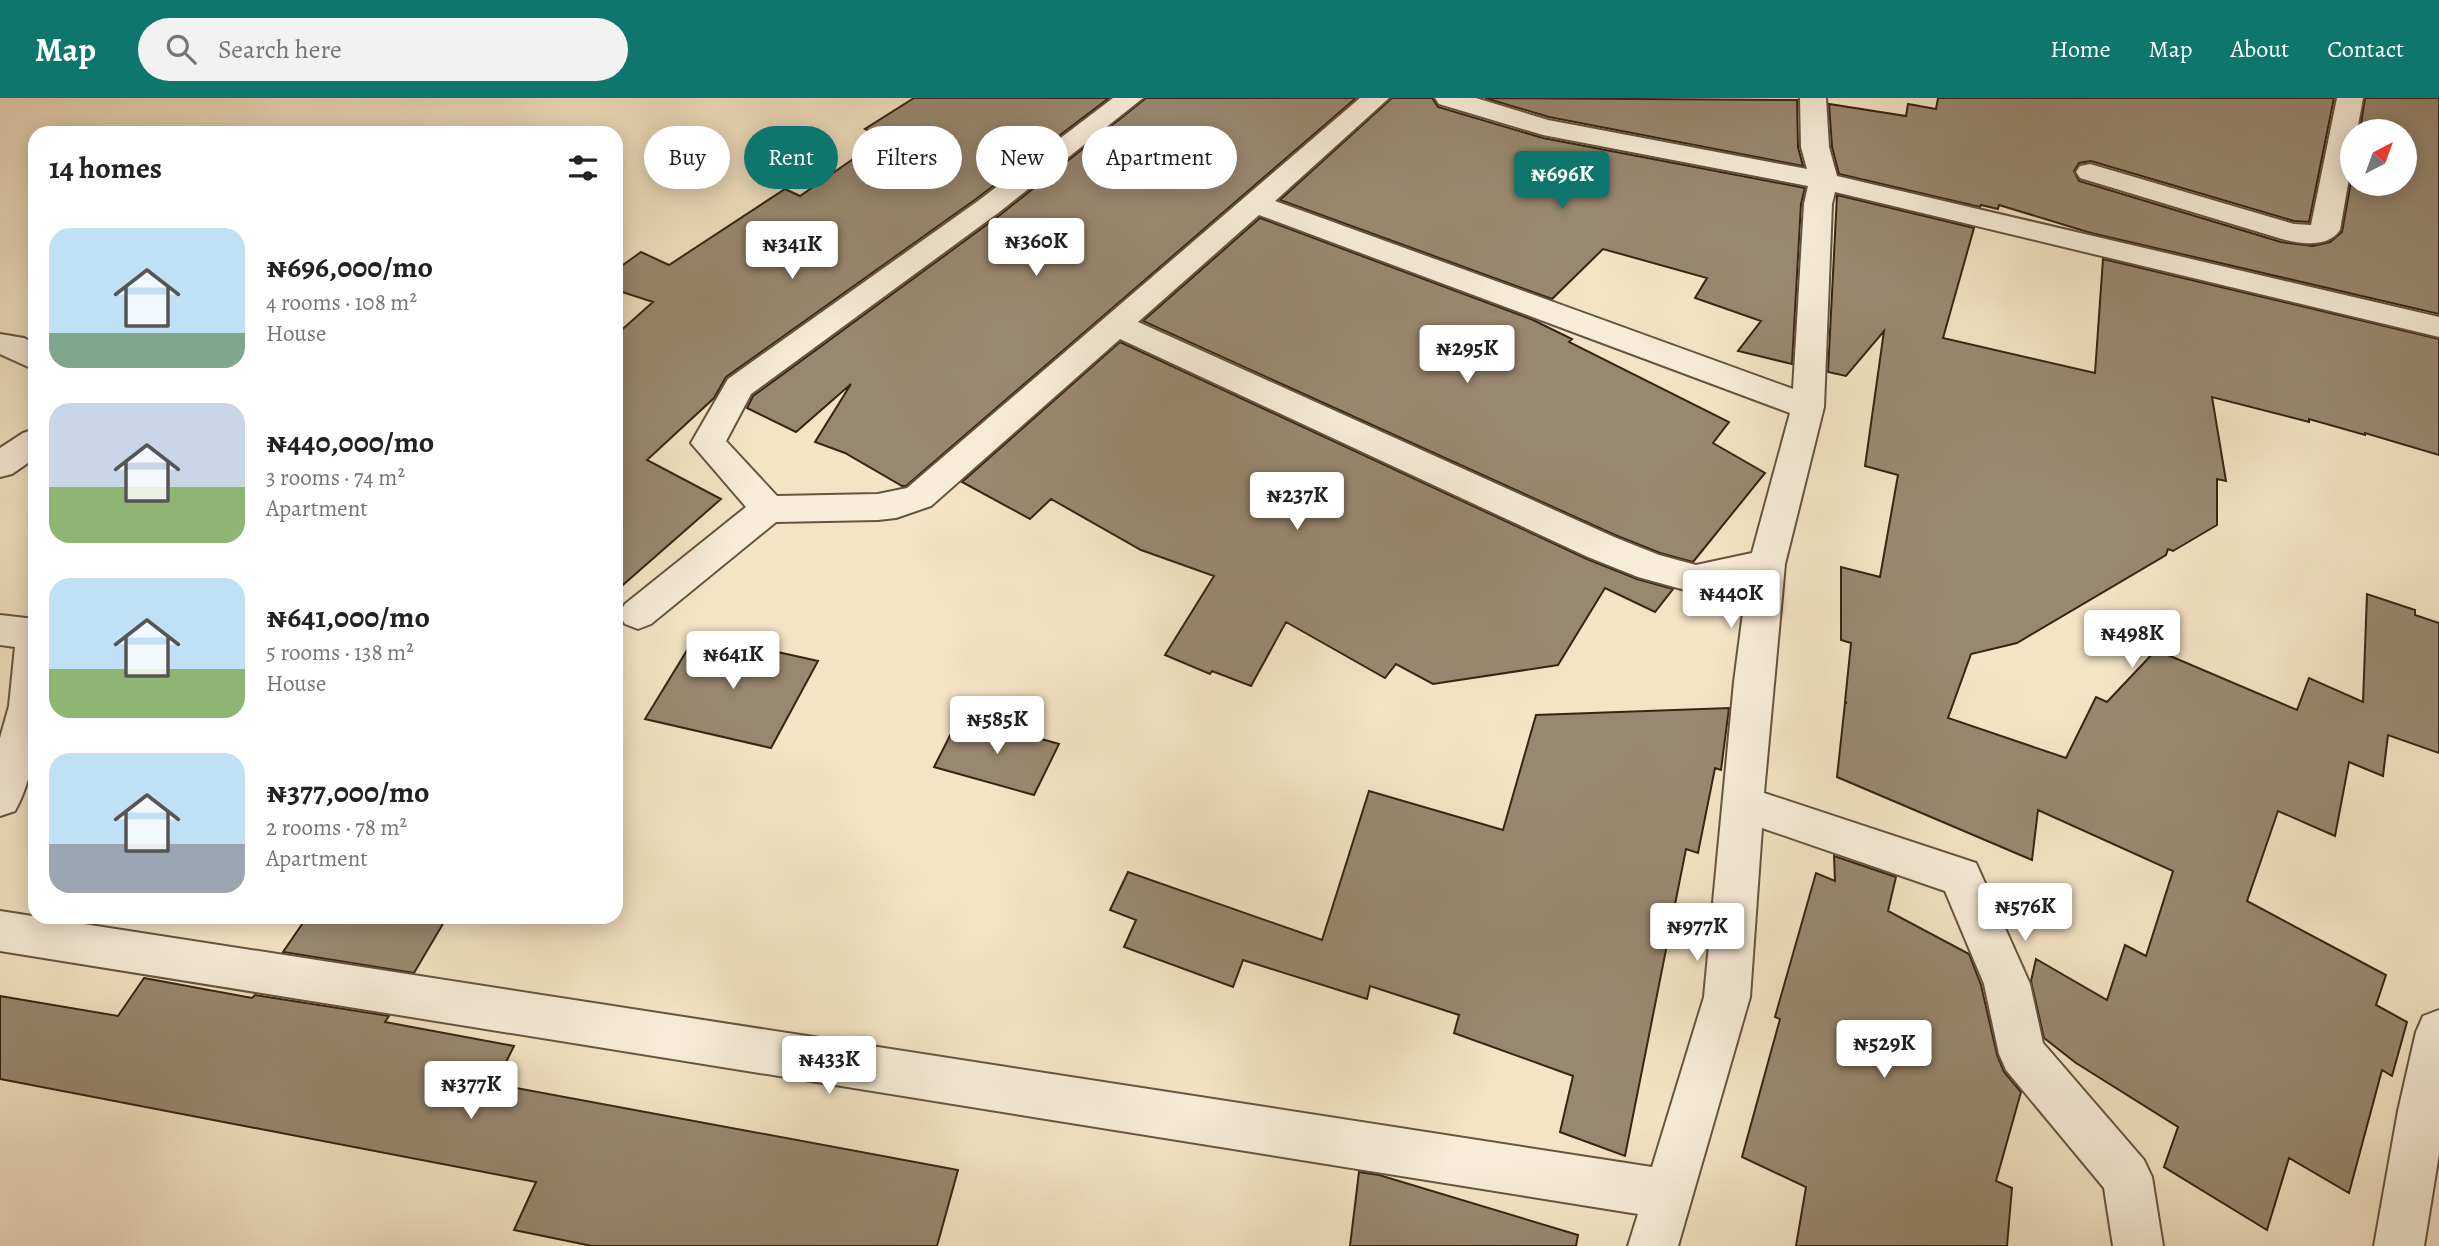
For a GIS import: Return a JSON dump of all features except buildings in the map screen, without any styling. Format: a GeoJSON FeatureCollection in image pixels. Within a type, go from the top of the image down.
{"type":"FeatureCollection","features":[{"type":"Feature","properties":{"kind":"street"},"geometry":{"type":"LineString","coordinates":[[768,509],[708,443],[739,387],[988,206],[1130,98]]}},
{"type":"Feature","properties":{"kind":"street"},"geometry":{"type":"LineString","coordinates":[[638,614],[768,509],[897,506],[919,497],[1376,98]]}},
{"type":"Feature","properties":{"kind":"street"},"geometry":{"type":"LineString","coordinates":[[1448,98],[1567,133],[1824,181],[2439,327]]}},
{"type":"Feature","properties":{"kind":"street"},"geometry":{"type":"LineString","coordinates":[[1653,1246],[1727,997],[1753,682],[1766,575],[1808,407],[1818,204],[1824,181],[1815,147],[1813,98]]}},
{"type":"Feature","properties":{"kind":"street"},"geometry":{"type":"LineString","coordinates":[[2090,172],[2292,233],[2316,234],[2326,230],[2350,98]]}},
{"type":"Feature","properties":{"kind":"street"},"geometry":{"type":"LineString","coordinates":[[1255,204],[1808,407]]}},
{"type":"Feature","properties":{"kind":"street"},"geometry":{"type":"LineString","coordinates":[[1116,325],[1601,547],[1651,567],[1696,579],[1766,575]]}},
{"type":"Feature","properties":{"kind":"street"},"geometry":{"type":"LineString","coordinates":[[0,344],[13,345],[28,355]]}},
{"type":"Feature","properties":{"kind":"street"},"geometry":{"type":"LineString","coordinates":[[0,466],[28,446]]}},
{"type":"Feature","properties":{"kind":"street"},"geometry":{"type":"LineString","coordinates":[[0,630],[28,633]]}},
{"type":"Feature","properties":{"kind":"street"},"geometry":{"type":"LineString","coordinates":[[0,798],[6,788],[28,710]]}},
{"type":"Feature","properties":{"kind":"street"},"geometry":{"type":"LineString","coordinates":[[1744,804],[1961,877],[2007,984],[2022,1055],[2127,1177],[2138,1246]]}},
{"type":"Feature","properties":{"kind":"street"},"geometry":{"type":"LineString","coordinates":[[0,931],[1668,1194]]}},
{"type":"Feature","properties":{"kind":"street"},"geometry":{"type":"LineString","coordinates":[[2399,1246],[2430,1115],[2439,1032]]}}]}
